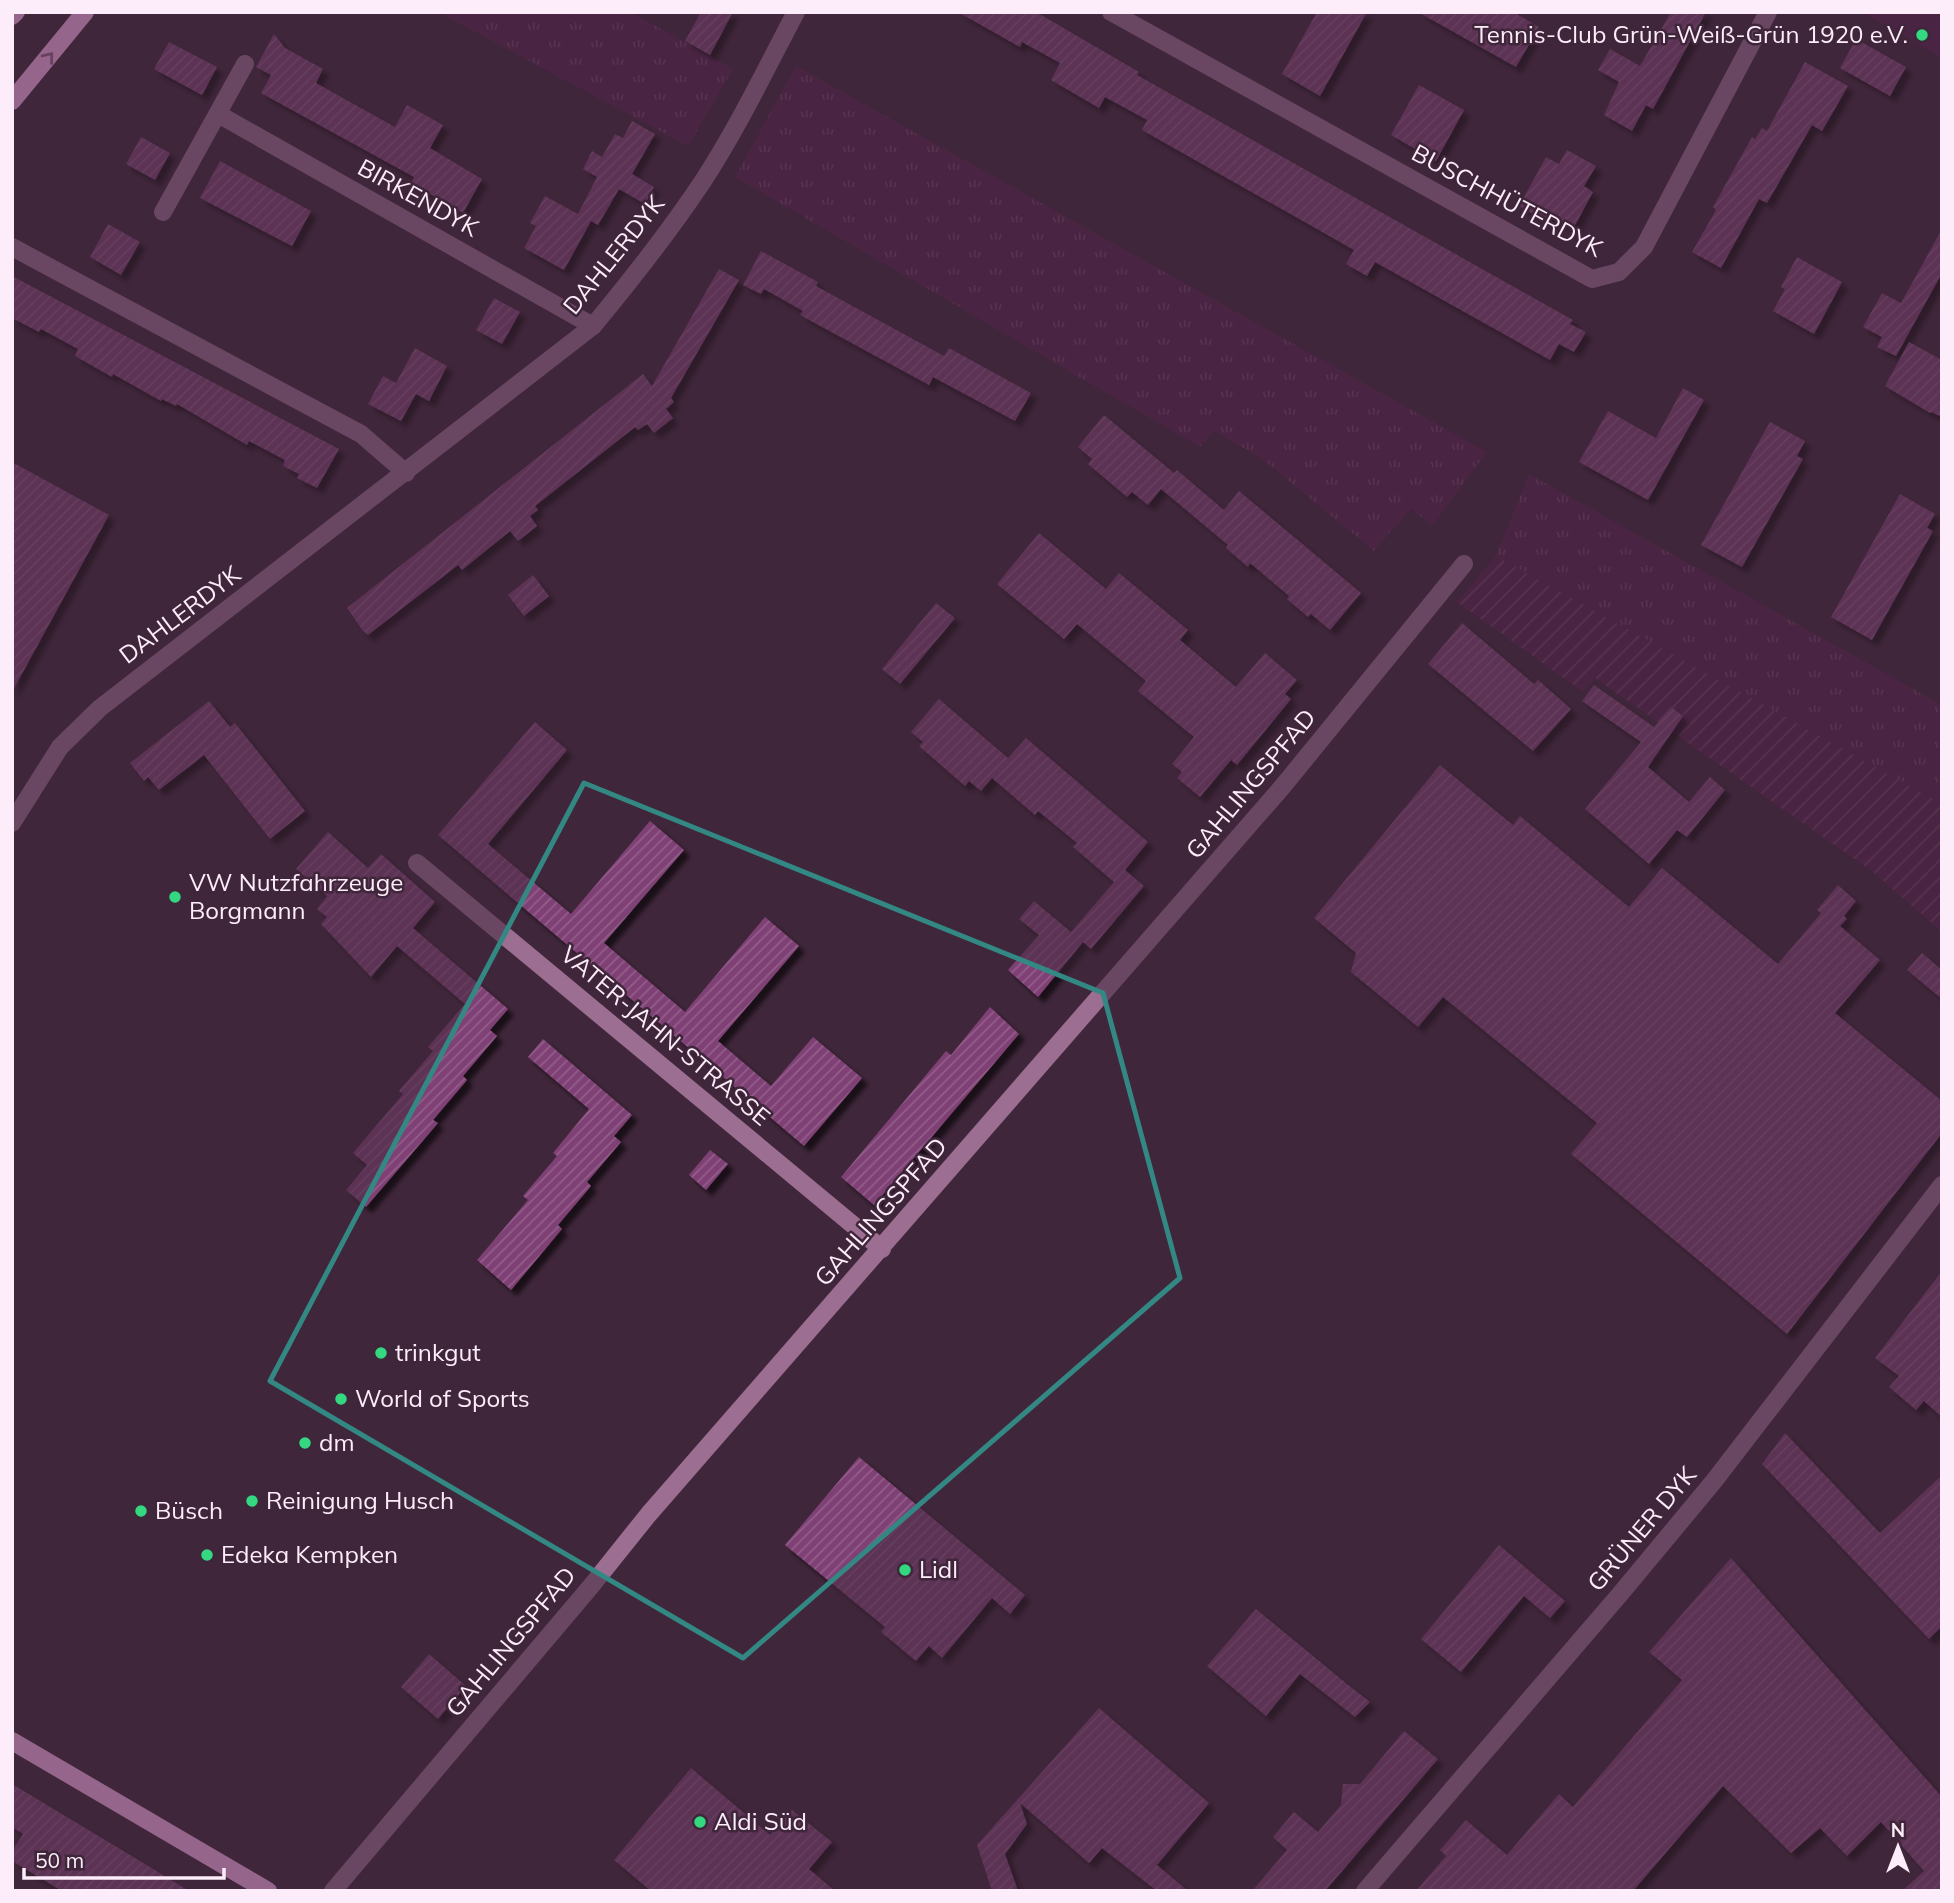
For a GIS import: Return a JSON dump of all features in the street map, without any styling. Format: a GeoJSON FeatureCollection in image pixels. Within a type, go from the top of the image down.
{"type":"FeatureCollection","features":[{"type":"Feature","properties":{"kind":"main road"},"geometry":{"type":"LineString","coordinates":[[12,101],[85,12]]}},
{"type":"Feature","properties":{"kind":"main road"},"geometry":{"type":"LineString","coordinates":[[12,1741],[268,1891]]}},
{"type":"Feature","properties":{"kind":"street","name":"DAHLERDYK"},"geometry":{"type":"LineString","coordinates":[[12,823],[60,747],[100,708],[593,326],[649,258],[704,180],[796,12]]}},
{"type":"Feature","properties":{"kind":"street","name":"BUSCHHÜTERDYK"},"geometry":{"type":"LineString","coordinates":[[1111,12],[1592,279],[1619,272],[1644,247],[1769,12]]}},
{"type":"Feature","properties":{"kind":"street"},"geometry":{"type":"LineString","coordinates":[[163,212],[245,64]]}},
{"type":"Feature","properties":{"kind":"street","name":"BIRKENDYK"},"geometry":{"type":"LineString","coordinates":[[218,114],[593,326]]}},
{"type":"Feature","properties":{"kind":"street"},"geometry":{"type":"LineString","coordinates":[[12,247],[361,434],[406,473]]}},
{"type":"Feature","properties":{"kind":"street","name":"GAHLINGSPFAD"},"geometry":{"type":"LineString","coordinates":[[333,1891],[648,1515],[1283,786],[1464,564]]}},
{"type":"Feature","properties":{"kind":"street","name":"VATER-JAHN-STRASSE"},"geometry":{"type":"LineString","coordinates":[[417,863],[882,1249]]}},
{"type":"Feature","properties":{"kind":"street","name":"GRÜNER DYK"},"geometry":{"type":"LineString","coordinates":[[1365,1891],[1714,1481],[1942,1185]]}},
{"type":"Feature","properties":{"kind":"highlighted area"},"geometry":{"type":"Polygon","coordinates":[[[584,783],[1103,993],[1180,1278],[743,1658],[270,1381],[584,783]]]}},
{"type":"Feature","properties":{"kind":"green space"},"geometry":{"type":"Polygon","coordinates":[[[438,12],[631,12],[733,69],[688,146],[438,12]]]}},
{"type":"Feature","properties":{"kind":"green space","name":"Tennis-Club Grün-Weiß-Grün 1920 e.V."},"geometry":{"type":"Polygon","coordinates":[[[1861,12],[1942,12],[1942,58],[1861,12]]]}},
{"type":"Feature","properties":{"kind":"green space"},"geometry":{"type":"Polygon","coordinates":[[[796,66],[1487,452],[1432,526],[1411,509],[1374,551],[1261,458],[1214,431],[1200,447],[735,177],[796,66]]]}},
{"type":"Feature","properties":{"kind":"green space"},"geometry":{"type":"Polygon","coordinates":[[[1529,474],[1942,705],[1942,804],[1496,556],[1529,474]]]}},
{"type":"Feature","properties":{"kind":"green space"},"geometry":{"type":"Polygon","coordinates":[[[1496,556],[1942,804],[1942,932],[1873,872],[1595,678],[1582,691],[1457,602],[1496,556]]]}},
{"type":"Feature","properties":{"kind":"building"},"geometry":{"type":"Polygon","coordinates":[[[701,12],[733,12],[710,55],[685,41],[701,12]]]}},
{"type":"Feature","properties":{"kind":"building"},"geometry":{"type":"Polygon","coordinates":[[[958,12],[1036,12],[1139,72],[1137,75],[1573,320],[1570,324],[1586,332],[1574,352],[1559,344],[1550,360],[1375,262],[1367,276],[1346,264],[1354,250],[1142,130],[1147,120],[1105,97],[1099,108],[1051,80],[1060,63],[1022,42],[1020,47],[958,12]]]}},
{"type":"Feature","properties":{"kind":"building"},"geometry":{"type":"Polygon","coordinates":[[[1317,12],[1367,12],[1320,96],[1282,74],[1317,12]]]}},
{"type":"Feature","properties":{"kind":"building"},"geometry":{"type":"Polygon","coordinates":[[[1418,12],[1513,12],[1539,27],[1516,67],[1418,12]]]}},
{"type":"Feature","properties":{"kind":"building"},"geometry":{"type":"Polygon","coordinates":[[[1671,12],[1706,12],[1653,109],[1646,105],[1632,131],[1604,115],[1619,82],[1598,70],[1610,49],[1640,66],[1671,12]]]}},
{"type":"Feature","properties":{"kind":"building"},"geometry":{"type":"Polygon","coordinates":[[[274,34],[285,48],[323,69],[316,83],[395,127],[407,105],[443,125],[430,148],[482,179],[463,213],[411,183],[414,177],[261,93],[271,75],[256,67],[274,34]]]}},
{"type":"Feature","properties":{"kind":"building"},"geometry":{"type":"Polygon","coordinates":[[[1856,39],[1906,67],[1890,96],[1840,68],[1856,39]]]}},
{"type":"Feature","properties":{"kind":"building"},"geometry":{"type":"Polygon","coordinates":[[[169,42],[217,67],[202,95],[154,69],[169,42]]]}},
{"type":"Feature","properties":{"kind":"building"},"geometry":{"type":"Polygon","coordinates":[[[1805,62],[1848,86],[1822,131],[1812,125],[1767,203],[1759,199],[1721,268],[1692,252],[1716,210],[1713,207],[1752,137],[1755,139],[1762,128],[1767,131],[1805,62]]]}},
{"type":"Feature","properties":{"kind":"building"},"geometry":{"type":"Polygon","coordinates":[[[1419,85],[1464,110],[1436,161],[1391,135],[1419,85]]]}},
{"type":"Feature","properties":{"kind":"building"},"geometry":{"type":"Polygon","coordinates":[[[632,121],[655,134],[632,174],[654,187],[645,204],[619,189],[598,225],[591,221],[564,270],[524,248],[536,226],[530,223],[545,196],[578,214],[597,177],[583,169],[592,151],[602,157],[615,134],[623,138],[632,121]]]}},
{"type":"Feature","properties":{"kind":"building"},"geometry":{"type":"Polygon","coordinates":[[[141,137],[170,153],[155,180],[126,164],[141,137]]]}},
{"type":"Feature","properties":{"kind":"building"},"geometry":{"type":"Polygon","coordinates":[[[1567,150],[1596,166],[1584,186],[1593,192],[1573,229],[1550,216],[1547,222],[1519,206],[1546,157],[1559,164],[1567,150]]]}},
{"type":"Feature","properties":{"kind":"building"},"geometry":{"type":"Polygon","coordinates":[[[220,161],[311,211],[292,246],[200,198],[220,161]]]}},
{"type":"Feature","properties":{"kind":"building"},"geometry":{"type":"Polygon","coordinates":[[[108,224],[140,242],[121,275],[90,257],[108,224]]]}},
{"type":"Feature","properties":{"kind":"building"},"geometry":{"type":"Polygon","coordinates":[[[1942,229],[1942,273],[1896,356],[1877,347],[1882,337],[1863,327],[1882,293],[1901,303],[1942,229]]]}},
{"type":"Feature","properties":{"kind":"building"},"geometry":{"type":"Polygon","coordinates":[[[761,251],[818,282],[816,286],[944,356],[949,348],[1031,393],[1015,421],[933,377],[929,385],[800,315],[803,311],[764,289],[761,294],[743,285],[761,251]]]}},
{"type":"Feature","properties":{"kind":"building"},"geometry":{"type":"Polygon","coordinates":[[[1797,257],[1842,282],[1814,334],[1773,311],[1785,289],[1781,287],[1797,257]]]}},
{"type":"Feature","properties":{"kind":"building"},"geometry":{"type":"Polygon","coordinates":[[[719,269],[739,280],[671,398],[674,402],[666,409],[673,418],[654,433],[647,424],[638,430],[635,427],[535,506],[538,510],[530,516],[537,526],[518,541],[510,531],[462,570],[458,565],[368,635],[363,631],[347,608],[643,374],[652,386],[719,269]]]}},
{"type":"Feature","properties":{"kind":"building"},"geometry":{"type":"Polygon","coordinates":[[[12,276],[339,449],[317,488],[297,478],[299,474],[283,466],[285,460],[249,441],[247,445],[177,404],[176,406],[162,399],[161,401],[113,374],[112,377],[75,356],[78,349],[41,329],[39,332],[12,318],[12,276]]]}},
{"type":"Feature","properties":{"kind":"building"},"geometry":{"type":"Polygon","coordinates":[[[494,298],[520,312],[502,344],[476,330],[494,298]]]}},
{"type":"Feature","properties":{"kind":"building"},"geometry":{"type":"Polygon","coordinates":[[[1909,342],[1942,360],[1942,417],[1930,413],[1885,386],[1909,342]]]}},
{"type":"Feature","properties":{"kind":"building"},"geometry":{"type":"Polygon","coordinates":[[[415,348],[447,366],[429,401],[416,394],[401,421],[368,404],[383,376],[396,383],[415,348]]]}},
{"type":"Feature","properties":{"kind":"building"},"geometry":{"type":"Polygon","coordinates":[[[1683,388],[1704,400],[1648,500],[1579,462],[1608,411],[1656,438],[1683,388]]]}},
{"type":"Feature","properties":{"kind":"building"},"geometry":{"type":"Polygon","coordinates":[[[1104,415],[1174,473],[1177,470],[1224,510],[1239,491],[1361,593],[1330,630],[1311,614],[1308,617],[1287,599],[1289,596],[1250,563],[1248,567],[1226,548],[1228,545],[1161,489],[1148,505],[1132,492],[1127,497],[1088,464],[1092,459],[1078,447],[1104,415]]]}},
{"type":"Feature","properties":{"kind":"building"},"geometry":{"type":"Polygon","coordinates":[[[1770,422],[1805,441],[1797,456],[1803,459],[1742,567],[1701,545],[1770,422]]]}},
{"type":"Feature","properties":{"kind":"building"},"geometry":{"type":"Polygon","coordinates":[[[12,462],[109,515],[12,692],[12,462]]]}},
{"type":"Feature","properties":{"kind":"building"},"geometry":{"type":"Polygon","coordinates":[[[1900,494],[1935,514],[1927,528],[1933,531],[1872,640],[1831,617],[1900,494]]]}},
{"type":"Feature","properties":{"kind":"building"},"geometry":{"type":"Polygon","coordinates":[[[1039,533],[1106,589],[1119,573],[1188,630],[1180,640],[1236,687],[1265,653],[1297,680],[1285,694],[1291,699],[1237,765],[1231,760],[1200,797],[1177,778],[1182,772],[1172,764],[1194,737],[1138,691],[1146,681],[1077,624],[1064,639],[997,584],[1039,533]]]}},
{"type":"Feature","properties":{"kind":"building"},"geometry":{"type":"Polygon","coordinates":[[[533,575],[549,596],[524,616],[508,595],[533,575]]]}},
{"type":"Feature","properties":{"kind":"building"},"geometry":{"type":"Polygon","coordinates":[[[936,603],[955,618],[900,684],[882,669],[936,603]]]}},
{"type":"Feature","properties":{"kind":"building"},"geometry":{"type":"Polygon","coordinates":[[[1462,623],[1534,684],[1538,680],[1571,709],[1533,751],[1428,664],[1462,623]]]}},
{"type":"Feature","properties":{"kind":"building"},"geometry":{"type":"Polygon","coordinates":[[[1594,685],[1654,727],[1671,707],[1683,716],[1648,767],[1689,802],[1710,777],[1725,790],[1687,837],[1677,830],[1649,864],[1585,809],[1641,742],[1582,701],[1594,685]]]}},
{"type":"Feature","properties":{"kind":"building"},"geometry":{"type":"Polygon","coordinates":[[[939,699],[1008,758],[1026,738],[1148,842],[1125,870],[1144,886],[1091,949],[1083,942],[1038,997],[1008,970],[1039,935],[1019,919],[1034,901],[1071,932],[1114,882],[1073,847],[1077,843],[1038,811],[1035,815],[992,778],[981,791],[969,781],[965,786],[919,746],[923,742],[911,732],[939,699]]]}},
{"type":"Feature","properties":{"kind":"building"},"geometry":{"type":"Polygon","coordinates":[[[209,701],[230,727],[235,723],[305,811],[270,839],[204,755],[159,790],[148,777],[144,781],[130,763],[209,701]]]}},
{"type":"Feature","properties":{"kind":"building"},"geometry":{"type":"Polygon","coordinates":[[[535,722],[567,750],[488,844],[571,914],[650,821],[684,850],[604,943],[685,1012],[765,917],[799,946],[718,1041],[771,1086],[813,1037],[862,1078],[804,1146],[438,835],[535,722]]]}},
{"type":"Feature","properties":{"kind":"building"},"geometry":{"type":"Polygon","coordinates":[[[1440,765],[1513,825],[1520,816],[1629,907],[1662,868],[1778,964],[1821,913],[1817,910],[1838,885],[1856,901],[1844,916],[1847,919],[1840,926],[1880,960],[1835,1013],[1942,1101],[1942,1133],[1787,1334],[1571,1154],[1597,1123],[1443,997],[1418,1027],[1351,972],[1356,953],[1314,918],[1440,765]]]}},
{"type":"Feature","properties":{"kind":"building"},"geometry":{"type":"Polygon","coordinates":[[[328,832],[368,868],[381,854],[435,902],[413,928],[508,1009],[490,1030],[497,1036],[463,1076],[467,1080],[433,1120],[438,1123],[366,1207],[346,1190],[367,1165],[353,1153],[403,1094],[399,1091],[433,1051],[428,1047],[465,1004],[397,946],[371,977],[321,924],[327,917],[317,909],[327,896],[296,869],[328,832]]]}},
{"type":"Feature","properties":{"kind":"building"},"geometry":{"type":"Polygon","coordinates":[[[1922,953],[1942,970],[1942,999],[1907,970],[1922,953]]]}},
{"type":"Feature","properties":{"kind":"building"},"geometry":{"type":"Polygon","coordinates":[[[990,1007],[1019,1034],[874,1205],[841,1177],[946,1051],[951,1055],[990,1007]]]}},
{"type":"Feature","properties":{"kind":"building"},"geometry":{"type":"Polygon","coordinates":[[[543,1039],[632,1115],[614,1136],[621,1142],[587,1182],[591,1186],[558,1225],[562,1229],[511,1290],[477,1260],[528,1200],[523,1196],[557,1156],[553,1153],[589,1109],[528,1057],[543,1039]]]}},
{"type":"Feature","properties":{"kind":"building"},"geometry":{"type":"Polygon","coordinates":[[[710,1150],[728,1164],[706,1190],[689,1175],[710,1150]]]}},
{"type":"Feature","properties":{"kind":"building"},"geometry":{"type":"Polygon","coordinates":[[[1942,1271],[1942,1417],[1924,1401],[1916,1410],[1889,1387],[1899,1376],[1875,1358],[1942,1271]]]}},
{"type":"Feature","properties":{"kind":"building"},"geometry":{"type":"Polygon","coordinates":[[[1785,1433],[1880,1533],[1942,1475],[1942,1626],[1929,1639],[1762,1464],[1785,1433]]]}},
{"type":"Feature","properties":{"kind":"building","name":"Lidl"},"geometry":{"type":"Polygon","coordinates":[[[859,1457],[1025,1595],[1010,1614],[992,1598],[942,1658],[929,1646],[916,1661],[881,1632],[885,1627],[785,1545],[859,1457]]]}},
{"type":"Feature","properties":{"kind":"building"},"geometry":{"type":"Polygon","coordinates":[[[1499,1545],[1565,1601],[1550,1618],[1524,1596],[1461,1672],[1421,1639],[1499,1545]]]}},
{"type":"Feature","properties":{"kind":"building"},"geometry":{"type":"Polygon","coordinates":[[[1731,1558],[1942,1797],[1942,1891],[1902,1891],[1924,1871],[1881,1822],[1847,1856],[1820,1828],[1791,1853],[1723,1786],[1633,1891],[1416,1891],[1446,1856],[1440,1850],[1466,1820],[1507,1855],[1559,1794],[1573,1807],[1682,1680],[1649,1652],[1731,1558]]]}},
{"type":"Feature","properties":{"kind":"building"},"geometry":{"type":"Polygon","coordinates":[[[1256,1609],[1370,1702],[1355,1717],[1300,1674],[1266,1716],[1207,1666],[1256,1609]]]}},
{"type":"Feature","properties":{"kind":"building"},"geometry":{"type":"Polygon","coordinates":[[[429,1654],[466,1686],[438,1719],[401,1687],[429,1654]]]}},
{"type":"Feature","properties":{"kind":"building"},"geometry":{"type":"Polygon","coordinates":[[[1099,1708],[1209,1803],[1157,1865],[1188,1891],[1157,1891],[1102,1848],[1089,1863],[1020,1803],[1027,1824],[1005,1854],[1018,1891],[992,1891],[977,1845],[1099,1708]]]}},
{"type":"Feature","properties":{"kind":"building"},"geometry":{"type":"Polygon","coordinates":[[[1404,1731],[1438,1759],[1325,1891],[1252,1891],[1287,1850],[1273,1837],[1294,1812],[1318,1832],[1341,1805],[1343,1784],[1360,1784],[1404,1731]]]}},
{"type":"Feature","properties":{"kind":"building","name":"Aldi Süd"},"geometry":{"type":"Polygon","coordinates":[[[691,1768],[770,1835],[792,1810],[832,1842],[809,1869],[835,1891],[651,1891],[614,1860],[691,1768]]]}},
{"type":"Feature","properties":{"kind":"building"},"geometry":{"type":"Polygon","coordinates":[[[12,1784],[189,1891],[62,1891],[12,1861],[12,1851],[23,1834],[12,1827],[12,1784]]]}},
{"type":"Feature","properties":{"kind":"place","name":"Tennis-Club Grün-Weiß-Grün 1920 e.V."},"geometry":{"type":"Point","coordinates":[1922,35]}},
{"type":"Feature","properties":{"kind":"place","name":"VW Nutzfahrzeuge Borgmann"},"geometry":{"type":"Point","coordinates":[175,897]}},
{"type":"Feature","properties":{"kind":"place","name":"trinkgut"},"geometry":{"type":"Point","coordinates":[381,1353]}},
{"type":"Feature","properties":{"kind":"place","name":"World of Sports"},"geometry":{"type":"Point","coordinates":[341,1399]}},
{"type":"Feature","properties":{"kind":"place","name":"dm"},"geometry":{"type":"Point","coordinates":[305,1443]}},
{"type":"Feature","properties":{"kind":"place","name":"Reinigung Husch"},"geometry":{"type":"Point","coordinates":[252,1501]}},
{"type":"Feature","properties":{"kind":"place","name":"Büsch"},"geometry":{"type":"Point","coordinates":[141,1511]}},
{"type":"Feature","properties":{"kind":"place","name":"Edeka Kempken"},"geometry":{"type":"Point","coordinates":[207,1555]}},
{"type":"Feature","properties":{"kind":"place","name":"Lidl"},"geometry":{"type":"Point","coordinates":[905,1570]}},
{"type":"Feature","properties":{"kind":"place","name":"Aldi Süd"},"geometry":{"type":"Point","coordinates":[700,1822]}}]}
